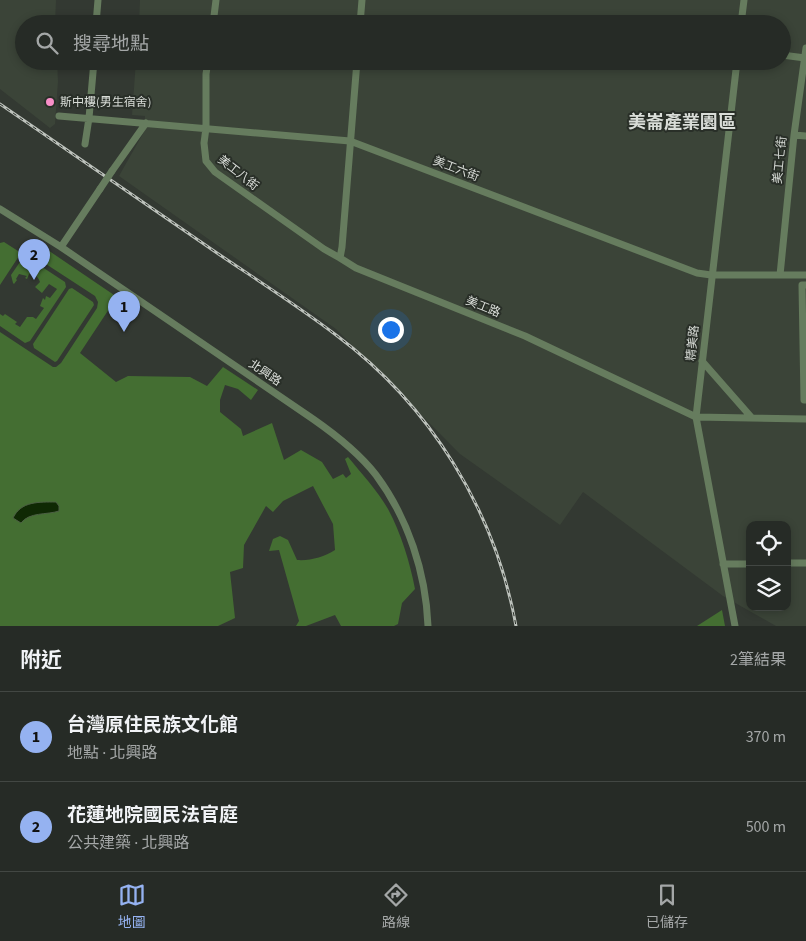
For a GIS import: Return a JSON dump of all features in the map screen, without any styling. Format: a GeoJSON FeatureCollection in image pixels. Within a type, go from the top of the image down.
{"type":"FeatureCollection","features":[{"type":"Feature","properties":{"kind":"street"},"geometry":{"type":"LineString","coordinates":[[97,15],[98,0]]}},
{"type":"Feature","properties":{"kind":"street"},"geometry":{"type":"LineString","coordinates":[[214,15],[216,0]]}},
{"type":"Feature","properties":{"kind":"street"},"geometry":{"type":"LineString","coordinates":[[361,15],[362,0]]}},
{"type":"Feature","properties":{"kind":"street"},"geometry":{"type":"LineString","coordinates":[[742,15],[744,0]]}},
{"type":"Feature","properties":{"kind":"street","name":"美工七街"},"geometry":{"type":"LineString","coordinates":[[780,274],[794,136],[806,48]]}},
{"type":"Feature","properties":{"kind":"street"},"geometry":{"type":"LineString","coordinates":[[791,56],[805,58]]}},
{"type":"Feature","properties":{"kind":"street"},"geometry":{"type":"LineString","coordinates":[[85,144],[93,70]]}},
{"type":"Feature","properties":{"kind":"street","name":"美工八街"},"geometry":{"type":"LineString","coordinates":[[207,70],[204,143],[206,161],[215,172],[340,258]]}},
{"type":"Feature","properties":{"kind":"street"},"geometry":{"type":"LineString","coordinates":[[340,258],[356,70]]}},
{"type":"Feature","properties":{"kind":"street","name":"精美路"},"geometry":{"type":"LineString","coordinates":[[735,626],[696,417],[736,70]]}},
{"type":"Feature","properties":{"kind":"street","name":"美工六街"},"geometry":{"type":"LineString","coordinates":[[59,116],[350,141],[697,273],[712,275],[806,275]]}},
{"type":"Feature","properties":{"kind":"street"},"geometry":{"type":"LineString","coordinates":[[61,248],[146,123]]}},
{"type":"Feature","properties":{"kind":"street"},"geometry":{"type":"LineString","coordinates":[[794,136],[806,136]]}},
{"type":"Feature","properties":{"kind":"street","name":"北興路"},"geometry":{"type":"LineString","coordinates":[[0,209],[61,248],[329,430],[357,454],[376,474],[404,524],[422,574],[427,602],[428,626]]}},
{"type":"Feature","properties":{"kind":"street","name":"美工路"},"geometry":{"type":"LineString","coordinates":[[340,258],[356,268],[525,336],[696,417],[806,419]]}},
{"type":"Feature","properties":{"kind":"street"},"geometry":{"type":"LineString","coordinates":[[806,285],[802,285],[805,342],[804,400],[806,400]]}},
{"type":"Feature","properties":{"kind":"street"},"geometry":{"type":"LineString","coordinates":[[702,361],[752,418]]}},
{"type":"Feature","properties":{"kind":"street"},"geometry":{"type":"LineString","coordinates":[[791,563],[806,563]]}},
{"type":"Feature","properties":{"kind":"street"},"geometry":{"type":"LineString","coordinates":[[723,564],[746,564]]}},
{"type":"Feature","properties":{"kind":"shaded area"},"geometry":{"type":"Polygon","coordinates":[[[0,0],[56,0],[55,15],[15,15],[15,70],[57,70],[55,124],[50,128],[0,89],[0,0]]]}},
{"type":"Feature","properties":{"kind":"shaded area","name":"美崙產業園區"},"geometry":{"type":"Polygon","coordinates":[[[140,0],[806,0],[806,626],[776,626],[750,611],[791,611],[791,521],[746,521],[746,609],[723,596],[583,492],[560,525],[460,454],[336,329],[119,176],[145,130],[145,116],[132,115],[135,70],[791,70],[791,15],[139,15],[140,0]]]}},
{"type":"Feature","properties":{"kind":"shaded area"},"geometry":{"type":"Polygon","coordinates":[[[4,242],[18,251],[19,256],[0,285],[0,243],[4,242]]]}},
{"type":"Feature","properties":{"kind":"shaded area"},"geometry":{"type":"Polygon","coordinates":[[[36,242],[117,297],[80,353],[116,382],[128,376],[190,377],[207,386],[223,367],[258,390],[251,400],[238,389],[225,385],[220,400],[220,412],[241,429],[243,436],[272,423],[284,460],[301,450],[322,462],[333,479],[343,474],[346,478],[351,474],[345,459],[348,457],[388,509],[408,559],[415,589],[402,603],[398,624],[394,626],[341,626],[335,615],[306,626],[296,626],[299,621],[279,550],[269,551],[273,539],[280,536],[288,540],[297,560],[317,558],[335,550],[333,524],[313,486],[283,501],[273,512],[266,506],[244,545],[243,568],[230,572],[235,618],[218,626],[0,626],[0,332],[53,367],[56,367],[61,363],[97,308],[98,302],[95,296],[29,253],[36,242]]]}},
{"type":"Feature","properties":{"kind":"shaded area"},"geometry":{"type":"Polygon","coordinates":[[[27,257],[65,282],[66,287],[30,341],[25,343],[0,326],[0,314],[3,316],[5,314],[17,322],[15,324],[20,327],[27,317],[36,319],[44,308],[40,306],[43,298],[45,300],[46,296],[50,298],[57,289],[49,284],[42,293],[35,287],[40,282],[39,280],[31,274],[29,274],[27,279],[25,278],[27,276],[19,274],[17,280],[13,283],[11,275],[22,259],[27,257]]]}},
{"type":"Feature","properties":{"kind":"shaded area"},"geometry":{"type":"Polygon","coordinates":[[[72,288],[93,302],[94,305],[55,362],[34,348],[33,344],[69,289],[72,288]]]}},
{"type":"Feature","properties":{"kind":"shaded area"},"geometry":{"type":"Polygon","coordinates":[[[56,502],[59,506],[59,511],[33,515],[24,519],[21,523],[13,518],[16,512],[26,505],[56,502]]]}},
{"type":"Feature","properties":{"kind":"shaded area"},"geometry":{"type":"Polygon","coordinates":[[[722,610],[725,626],[697,626],[722,610]]]}},
{"type":"Feature","properties":{"kind":"railway"},"geometry":{"type":"LineString","coordinates":[[0,104],[322,324],[370,363],[401,394],[429,427],[475,501],[492,541],[506,583],[516,626]]}},
{"type":"Feature","properties":{"kind":"place","name":"斯中樓(男生宿舍)"},"geometry":{"type":"Point","coordinates":[50,102]}},
{"type":"Feature","properties":{"kind":"place","name":"花蓮地院國民法官庭"},"geometry":{"type":"Point","coordinates":[34,280]}},
{"type":"Feature","properties":{"kind":"place","name":"台灣原住民族文化館"},"geometry":{"type":"Point","coordinates":[124,332]}},
{"type":"Feature","properties":{"kind":"district","name":"美崙產業園區"},"geometry":{"type":"Point","coordinates":[682,122]}}]}
